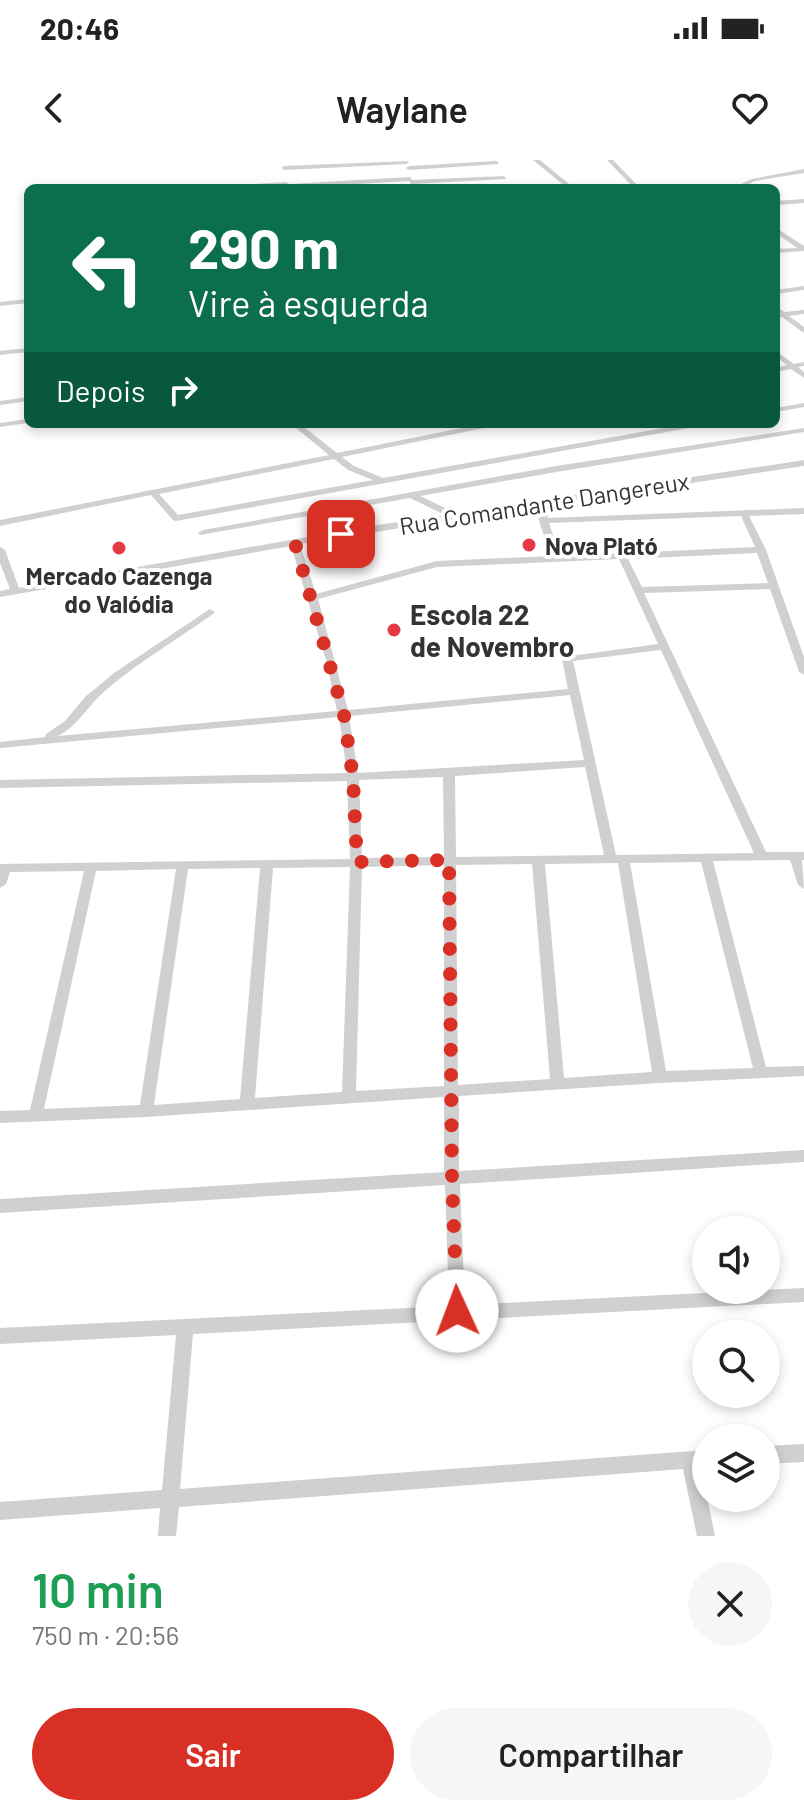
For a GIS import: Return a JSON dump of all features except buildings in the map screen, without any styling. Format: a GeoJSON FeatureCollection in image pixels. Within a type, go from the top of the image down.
{"type":"FeatureCollection","features":[{"type":"Feature","properties":{"kind":"street"},"geometry":{"type":"LineString","coordinates":[[536,160],[566,184]]}},
{"type":"Feature","properties":{"kind":"street"},"geometry":{"type":"LineString","coordinates":[[610,160],[633,184]]}},
{"type":"Feature","properties":{"kind":"street"},"geometry":{"type":"LineString","coordinates":[[286,184],[284,164],[496,162],[508,184]]}},
{"type":"Feature","properties":{"kind":"street"},"geometry":{"type":"LineString","coordinates":[[408,163],[411,183]]}},
{"type":"Feature","properties":{"kind":"street"},"geometry":{"type":"LineString","coordinates":[[742,184],[804,171]]}},
{"type":"Feature","properties":{"kind":"street"},"geometry":{"type":"LineString","coordinates":[[369,184],[504,178]]}},
{"type":"Feature","properties":{"kind":"street"},"geometry":{"type":"LineString","coordinates":[[780,203],[800,201],[804,207]]}},
{"type":"Feature","properties":{"kind":"street"},"geometry":{"type":"LineString","coordinates":[[780,233],[804,249]]}},
{"type":"Feature","properties":{"kind":"street"},"geometry":{"type":"LineString","coordinates":[[780,251],[804,249]]}},
{"type":"Feature","properties":{"kind":"street"},"geometry":{"type":"LineString","coordinates":[[780,291],[804,288]]}},
{"type":"Feature","properties":{"kind":"street"},"geometry":{"type":"LineString","coordinates":[[0,297],[24,295]]}},
{"type":"Feature","properties":{"kind":"street"},"geometry":{"type":"LineString","coordinates":[[0,304],[24,301]]}},
{"type":"Feature","properties":{"kind":"street"},"geometry":{"type":"LineString","coordinates":[[780,313],[804,312]]}},
{"type":"Feature","properties":{"kind":"street"},"geometry":{"type":"LineString","coordinates":[[780,314],[804,331]]}},
{"type":"Feature","properties":{"kind":"street"},"geometry":{"type":"LineString","coordinates":[[0,353],[24,350]]}},
{"type":"Feature","properties":{"kind":"street"},"geometry":{"type":"LineString","coordinates":[[780,356],[804,376]]}},
{"type":"Feature","properties":{"kind":"street"},"geometry":{"type":"LineString","coordinates":[[780,369],[804,364]]}},
{"type":"Feature","properties":{"kind":"street"},"geometry":{"type":"LineString","coordinates":[[0,403],[24,400]]}},
{"type":"Feature","properties":{"kind":"street"},"geometry":{"type":"LineString","coordinates":[[780,409],[804,405]]}},
{"type":"Feature","properties":{"kind":"street"},"geometry":{"type":"LineString","coordinates":[[0,425],[24,422]]}},
{"type":"Feature","properties":{"kind":"street"},"geometry":{"type":"LineString","coordinates":[[300,428],[358,472],[457,517]]}},
{"type":"Feature","properties":{"kind":"street"},"geometry":{"type":"LineString","coordinates":[[0,523],[474,428]]}},
{"type":"Feature","properties":{"kind":"street"},"geometry":{"type":"LineString","coordinates":[[153,492],[173,518],[678,428]]}},
{"type":"Feature","properties":{"kind":"street"},"geometry":{"type":"LineString","coordinates":[[203,533],[556,469],[804,430]]}},
{"type":"Feature","properties":{"kind":"street","name":"Rua Comandante Dangereux"},"geometry":{"type":"LineString","coordinates":[[0,594],[295,543],[804,463]]}},
{"type":"Feature","properties":{"kind":"street"},"geometry":{"type":"LineString","coordinates":[[542,503],[544,521],[556,558]]}},
{"type":"Feature","properties":{"kind":"street"},"geometry":{"type":"LineString","coordinates":[[544,521],[804,511]]}},
{"type":"Feature","properties":{"kind":"street"},"geometry":{"type":"LineString","coordinates":[[744,514],[800,651],[804,672]]}},
{"type":"Feature","properties":{"kind":"street"},"geometry":{"type":"LineString","coordinates":[[193,515],[216,557]]}},
{"type":"Feature","properties":{"kind":"street"},"geometry":{"type":"LineString","coordinates":[[295,543],[344,715],[353,778],[357,862],[349,1099]]}},
{"type":"Feature","properties":{"kind":"street"},"geometry":{"type":"LineString","coordinates":[[0,550],[15,591]]}},
{"type":"Feature","properties":{"kind":"street"},"geometry":{"type":"LineString","coordinates":[[312,598],[437,564],[761,550]]}},
{"type":"Feature","properties":{"kind":"street"},"geometry":{"type":"LineString","coordinates":[[623,557],[762,856]]}},
{"type":"Feature","properties":{"kind":"street"},"geometry":{"type":"LineString","coordinates":[[639,590],[774,586]]}},
{"type":"Feature","properties":{"kind":"street"},"geometry":{"type":"LineString","coordinates":[[35,742],[61,731],[77,718],[86,701],[210,612]]}},
{"type":"Feature","properties":{"kind":"street"},"geometry":{"type":"LineString","coordinates":[[660,1077],[617,858],[589,763],[567,663],[571,656],[665,646]]}},
{"type":"Feature","properties":{"kind":"street"},"geometry":{"type":"LineString","coordinates":[[0,745],[573,692]]}},
{"type":"Feature","properties":{"kind":"street"},"geometry":{"type":"LineString","coordinates":[[0,784],[449,775],[589,763]]}},
{"type":"Feature","properties":{"kind":"street"},"geometry":{"type":"LineString","coordinates":[[449,775],[452,1178],[457,1311]]}},
{"type":"Feature","properties":{"kind":"street"},"geometry":{"type":"LineString","coordinates":[[0,884],[2,868],[800,856],[804,885]]}},
{"type":"Feature","properties":{"kind":"street"},"geometry":{"type":"LineString","coordinates":[[706,857],[761,1073]]}},
{"type":"Feature","properties":{"kind":"street"},"geometry":{"type":"LineString","coordinates":[[538,859],[558,1085]]}},
{"type":"Feature","properties":{"kind":"street"},"geometry":{"type":"LineString","coordinates":[[247,1105],[267,863]]}},
{"type":"Feature","properties":{"kind":"street"},"geometry":{"type":"LineString","coordinates":[[146,1111],[183,865]]}},
{"type":"Feature","properties":{"kind":"street"},"geometry":{"type":"LineString","coordinates":[[36,1115],[91,866]]}},
{"type":"Feature","properties":{"kind":"street"},"geometry":{"type":"LineString","coordinates":[[0,1117],[804,1071]]}},
{"type":"Feature","properties":{"kind":"street"},"geometry":{"type":"LineString","coordinates":[[0,1206],[804,1156]]}},
{"type":"Feature","properties":{"kind":"street"},"geometry":{"type":"LineString","coordinates":[[0,1336],[804,1295]]}},
{"type":"Feature","properties":{"kind":"street"},"geometry":{"type":"LineString","coordinates":[[167,1536],[185,1327]]}},
{"type":"Feature","properties":{"kind":"street"},"geometry":{"type":"LineString","coordinates":[[780,1454],[804,1453]]}},
{"type":"Feature","properties":{"kind":"street"},"geometry":{"type":"LineString","coordinates":[[0,1511],[692,1460]]}},
{"type":"Feature","properties":{"kind":"street"},"geometry":{"type":"LineString","coordinates":[[703,1512],[706,1536]]}},
{"type":"Feature","properties":{"kind":"place","name":"Nova Plató"},"geometry":{"type":"Point","coordinates":[529,545]}},
{"type":"Feature","properties":{"kind":"place","name":"Mercado Cazenga do Valódia"},"geometry":{"type":"Point","coordinates":[119,548]}},
{"type":"Feature","properties":{"kind":"place","name":"Escola 22 de Novembro"},"geometry":{"type":"Point","coordinates":[394,630]}},
{"type":"Feature","properties":{"kind":"route"},"geometry":{"type":"LineString","coordinates":[[341,534],[295,543],[344,715],[353,778],[357,862],[449,860],[452,1178],[457,1311]]}}]}
